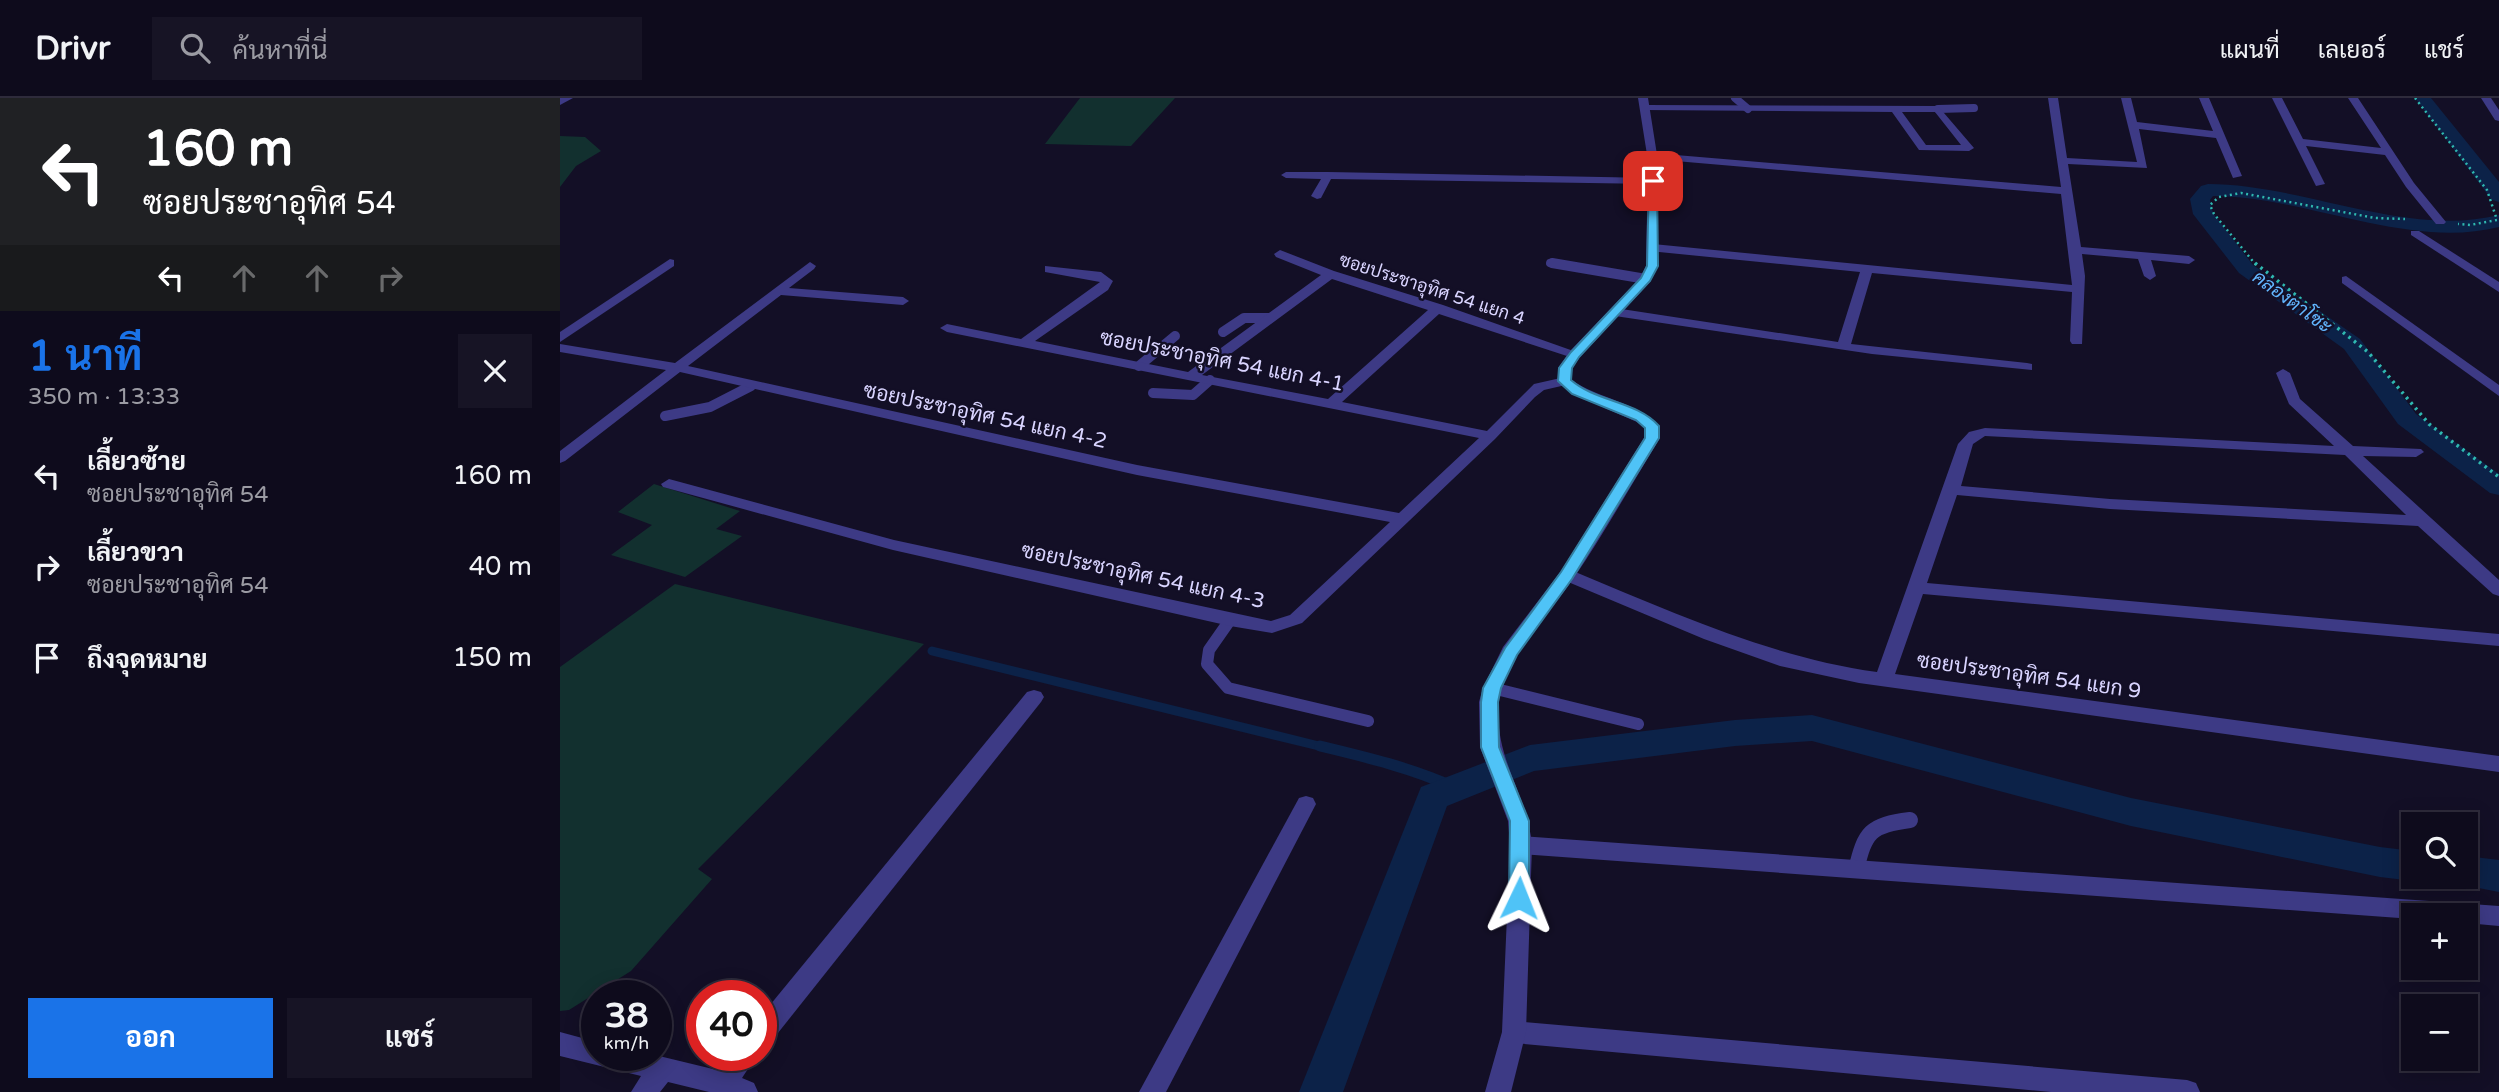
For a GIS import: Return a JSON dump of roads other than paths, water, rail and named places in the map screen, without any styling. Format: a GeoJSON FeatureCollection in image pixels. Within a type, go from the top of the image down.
{"type":"FeatureCollection","features":[{"type":"Feature","properties":{"kind":"street"},"geometry":{"type":"LineString","coordinates":[[560,102],[568,98]]}},
{"type":"Feature","properties":{"kind":"street"},"geometry":{"type":"LineString","coordinates":[[2053,98],[2079,276],[2077,341]]}},
{"type":"Feature","properties":{"kind":"street"},"geometry":{"type":"LineString","coordinates":[[2063,161],[2141,168],[2143,166],[2126,98]]}},
{"type":"Feature","properties":{"kind":"street"},"geometry":{"type":"LineString","coordinates":[[2204,98],[2237,176]]}},
{"type":"Feature","properties":{"kind":"street"},"geometry":{"type":"LineString","coordinates":[[2277,98],[2320,184]]}},
{"type":"Feature","properties":{"kind":"street"},"geometry":{"type":"LineString","coordinates":[[2353,98],[2388,152],[2440,222]]}},
{"type":"Feature","properties":{"kind":"street"},"geometry":{"type":"LineString","coordinates":[[2486,98],[2499,118]]}},
{"type":"Feature","properties":{"kind":"street"},"geometry":{"type":"LineString","coordinates":[[1498,1092],[1514,1032],[1521,845],[1519,821],[1490,747],[1489,702],[1492,688],[1510,652],[1567,575],[1652,438],[1652,426],[1641,417],[1576,391],[1565,381],[1565,368],[1575,354],[1646,279],[1652,266],[1652,156],[1644,103],[1748,109],[1938,109],[1969,148],[1923,148],[1896,110]]}},
{"type":"Feature","properties":{"kind":"street"},"geometry":{"type":"LineString","coordinates":[[2133,125],[2220,135]]}},
{"type":"Feature","properties":{"kind":"street"},"geometry":{"type":"LineString","coordinates":[[2299,142],[2388,152]]}},
{"type":"Feature","properties":{"kind":"street"},"geometry":{"type":"LineString","coordinates":[[1652,156],[2068,191]]}},
{"type":"Feature","properties":{"kind":"street"},"geometry":{"type":"LineString","coordinates":[[1286,175],[1653,181]]}},
{"type":"Feature","properties":{"kind":"street"},"geometry":{"type":"LineString","coordinates":[[1317,196],[1328,175]]}},
{"type":"Feature","properties":{"kind":"street"},"geometry":{"type":"LineString","coordinates":[[2415,233],[2499,288]]}},
{"type":"Feature","properties":{"kind":"street"},"geometry":{"type":"LineString","coordinates":[[1653,248],[2077,289]]}},
{"type":"Feature","properties":{"kind":"street"},"geometry":{"type":"LineString","coordinates":[[2076,250],[2189,260]]}},
{"type":"Feature","properties":{"kind":"street","name":"ซอยประชาอุทิศ 54 แยก 4"},"geometry":{"type":"LineString","coordinates":[[1280,254],[1329,274],[1575,354]]}},
{"type":"Feature","properties":{"kind":"street"},"geometry":{"type":"LineString","coordinates":[[2143,256],[2150,276]]}},
{"type":"Feature","properties":{"kind":"street"},"geometry":{"type":"LineString","coordinates":[[560,338],[670,263]]}},
{"type":"Feature","properties":{"kind":"street"},"geometry":{"type":"LineString","coordinates":[[560,458],[781,291],[810,266]]}},
{"type":"Feature","properties":{"kind":"street"},"geometry":{"type":"LineString","coordinates":[[1844,345],[1867,268]]}},
{"type":"Feature","properties":{"kind":"street"},"geometry":{"type":"LineString","coordinates":[[1024,343],[1104,287],[1107,281],[1101,276],[1049,269]]}},
{"type":"Feature","properties":{"kind":"street"},"geometry":{"type":"LineString","coordinates":[[2478,274],[2499,272]]}},
{"type":"Feature","properties":{"kind":"street"},"geometry":{"type":"LineString","coordinates":[[1191,376],[1329,274]]}},
{"type":"Feature","properties":{"kind":"street"},"geometry":{"type":"LineString","coordinates":[[2346,280],[2499,392]]}},
{"type":"Feature","properties":{"kind":"street"},"geometry":{"type":"LineString","coordinates":[[781,291],[903,300]]}},
{"type":"Feature","properties":{"kind":"street"},"geometry":{"type":"LineString","coordinates":[[1331,404],[1438,309]]}},
{"type":"Feature","properties":{"kind":"street"},"geometry":{"type":"LineString","coordinates":[[1615,312],[1717,329],[2027,367]]}},
{"type":"Feature","properties":{"kind":"street","name":"ซอยประชาอุทิศ 54 แยก 4-1"},"geometry":{"type":"LineString","coordinates":[[947,328],[1490,436]]}},
{"type":"Feature","properties":{"kind":"street","name":"ซอยประชาอุทิศ 54 แยก 4-2"},"geometry":{"type":"LineString","coordinates":[[560,348],[679,368],[1137,470],[1403,519]]}},
{"type":"Feature","properties":{"kind":"street"},"geometry":{"type":"LineString","coordinates":[[2283,373],[2294,401],[2421,521],[2499,590]]}},
{"type":"Feature","properties":{"kind":"street","name":"ซอยประชาอุทิศ 54 แยก 4-3"},"geometry":{"type":"LineString","coordinates":[[669,484],[893,545],[1230,620],[1272,626],[1296,619],[1539,387],[1565,381]]}},
{"type":"Feature","properties":{"kind":"street"},"geometry":{"type":"LineString","coordinates":[[1884,679],[1952,489],[1966,441],[1974,433],[2416,452]]}},
{"type":"Feature","properties":{"kind":"street"},"geometry":{"type":"LineString","coordinates":[[1952,489],[2110,504],[2421,521]]}},
{"type":"Feature","properties":{"kind":"street","name":"ซอยประชาอุทิศ 54 แยก 9"},"geometry":{"type":"LineString","coordinates":[[1567,575],[1710,635],[1780,659],[1884,679],[2499,764]]}},
{"type":"Feature","properties":{"kind":"street"},"geometry":{"type":"LineString","coordinates":[[1917,588],[2499,640]]}},
{"type":"Feature","properties":{"kind":"street"},"geometry":{"type":"LineString","coordinates":[[777,1015],[1034,697]]}},
{"type":"Feature","properties":{"kind":"street"},"geometry":{"type":"LineString","coordinates":[[1152,1092],[1306,804]]}},
{"type":"Feature","properties":{"kind":"street"},"geometry":{"type":"LineString","coordinates":[[1521,845],[2499,916]]}},
{"type":"Feature","properties":{"kind":"street"},"geometry":{"type":"LineString","coordinates":[[1514,1032],[2187,1092]]}},
{"type":"Feature","properties":{"kind":"street"},"geometry":{"type":"LineString","coordinates":[[560,1044],[581,1050]]}},
{"type":"Feature","properties":{"kind":"street"},"geometry":{"type":"LineString","coordinates":[[644,1092],[661,1071]]}},
{"type":"Feature","properties":{"kind":"street"},"geometry":{"type":"LineString","coordinates":[[670,1071],[734,1088],[740,1071]]}},
{"type":"Feature","properties":{"kind":"lane"},"geometry":{"type":"LineString","coordinates":[[1735,98],[1748,109]]}},
{"type":"Feature","properties":{"kind":"lane"},"geometry":{"type":"LineString","coordinates":[[1938,109],[1974,108]]}},
{"type":"Feature","properties":{"kind":"lane"},"geometry":{"type":"LineString","coordinates":[[1550,263],[1646,279]]}},
{"type":"Feature","properties":{"kind":"lane"},"geometry":{"type":"LineString","coordinates":[[1223,332],[1242,317],[1250,315],[1269,318]]}},
{"type":"Feature","properties":{"kind":"lane"},"geometry":{"type":"LineString","coordinates":[[1139,366],[1175,336]]}},
{"type":"Feature","properties":{"kind":"lane"},"geometry":{"type":"LineString","coordinates":[[1153,393],[1193,395],[1210,380]]}},
{"type":"Feature","properties":{"kind":"lane"},"geometry":{"type":"LineString","coordinates":[[665,416],[725,403],[751,386]]}},
{"type":"Feature","properties":{"kind":"lane"},"geometry":{"type":"LineString","coordinates":[[1230,620],[1209,650],[1207,663],[1214,675],[1228,688],[1368,721]]}},
{"type":"Feature","properties":{"kind":"lane"},"geometry":{"type":"LineString","coordinates":[[1492,688],[1638,724]]}},
{"type":"Feature","properties":{"kind":"lane"},"geometry":{"type":"LineString","coordinates":[[1856,870],[1864,835],[1881,824],[1910,820]]}},
{"type":"Feature","properties":{"kind":"waterway","name":"คลองตาโซะ"},"geometry":{"type":"LineString","coordinates":[[2423,98],[2499,196]]}},
{"type":"Feature","properties":{"kind":"waterway","name":"คลองตาโซะ"},"geometry":{"type":"LineString","coordinates":[[2499,221],[2479,226],[2416,223],[2240,191],[2208,190],[2200,199],[2203,214],[2246,269],[2352,344],[2407,419],[2499,487]]}},
{"type":"Feature","properties":{"kind":"waterway"},"geometry":{"type":"LineString","coordinates":[[932,651],[1327,748]]}},
{"type":"Feature","properties":{"kind":"waterway"},"geometry":{"type":"LineString","coordinates":[[1321,1092],[1433,797],[1530,758],[1735,733],[1812,728],[2131,812],[2401,865]]}},
{"type":"Feature","properties":{"kind":"waterway"},"geometry":{"type":"LineString","coordinates":[[1320,746],[1406,769],[1456,788]]}},
{"type":"Feature","properties":{"kind":"waterway"},"geometry":{"type":"LineString","coordinates":[[2478,873],[2499,876]]}}]}
